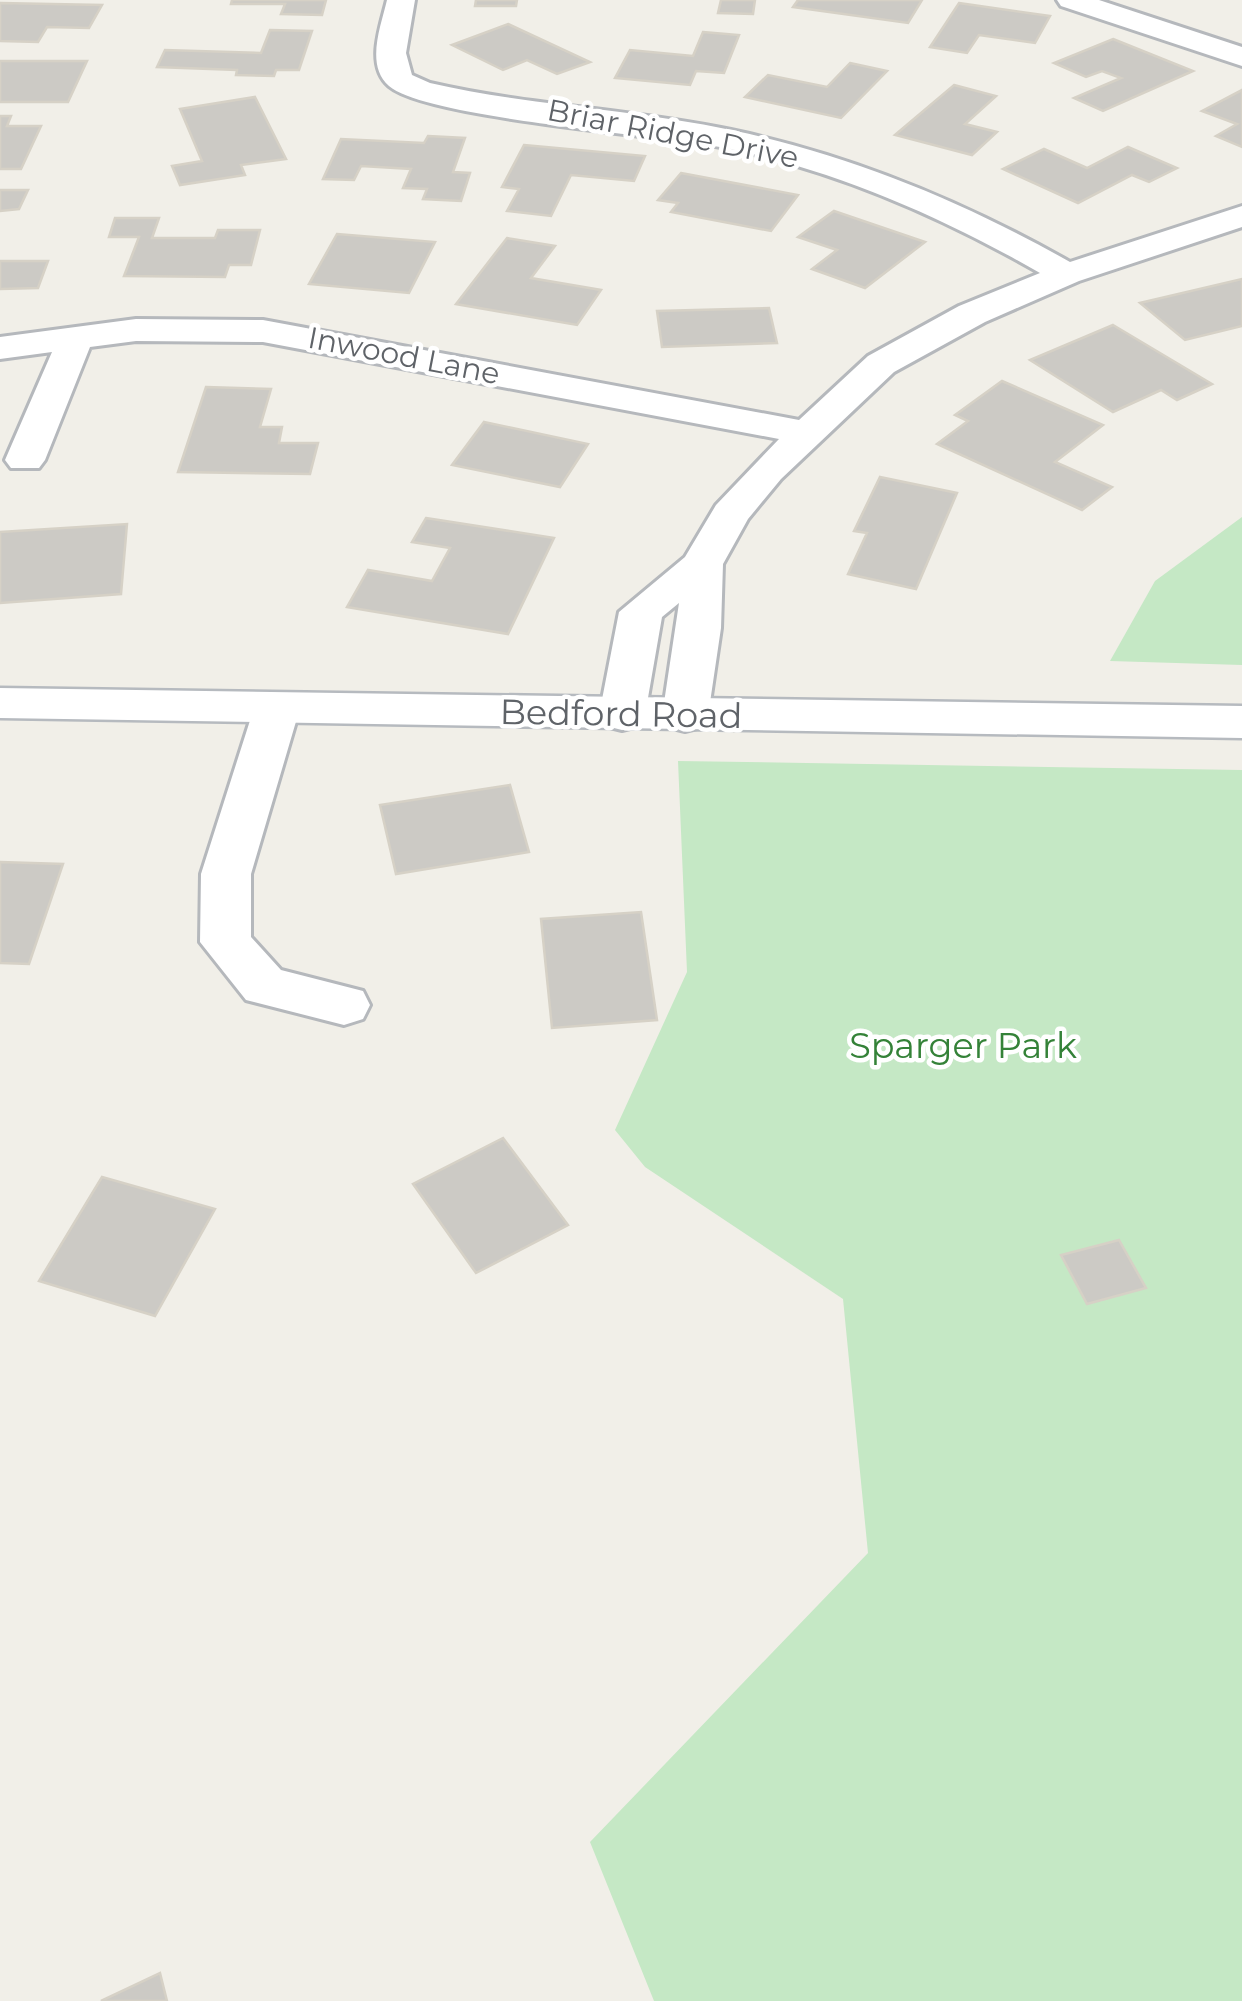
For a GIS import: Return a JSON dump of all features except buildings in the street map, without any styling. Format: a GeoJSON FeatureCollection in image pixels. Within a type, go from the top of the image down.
{"type":"FeatureCollection","features":[{"type":"Feature","properties":{"kind":"street","name":"Briar Ridge Drive"},"geometry":{"type":"LineString","coordinates":[[401,0],[392,47],[394,71],[401,81],[459,97],[716,136],[817,162],[980,223],[1067,274]]}},
{"type":"Feature","properties":{"kind":"street"},"geometry":{"type":"LineString","coordinates":[[1071,0],[1242,58]]}},
{"type":"Feature","properties":{"kind":"street"},"geometry":{"type":"LineString","coordinates":[[622,714],[640,612],[702,564],[730,514],[804,432],[881,364],[972,314],[1067,274],[1242,216]]}},
{"type":"Feature","properties":{"kind":"street","name":"Inwood Lane"},"geometry":{"type":"LineString","coordinates":[[0,348],[77,335],[214,328],[263,331],[804,432]]}},
{"type":"Feature","properties":{"kind":"street"},"geometry":{"type":"LineString","coordinates":[[25,460],[77,335]]}},
{"type":"Feature","properties":{"kind":"street"},"geometry":{"type":"LineString","coordinates":[[686,716],[702,564]]}},
{"type":"Feature","properties":{"kind":"street","name":"Bedford Road"},"geometry":{"type":"LineString","coordinates":[[0,703],[1242,722]]}},
{"type":"Feature","properties":{"kind":"street"},"geometry":{"type":"LineString","coordinates":[[277,708],[226,874],[226,942],[264,986],[344,1005]]}},
{"type":"Feature","properties":{"kind":"green space"},"geometry":{"type":"Polygon","coordinates":[[[1242,517],[1242,665],[1110,661],[1155,581],[1242,517]]]}},
{"type":"Feature","properties":{"kind":"green space","name":"Sparger Park"},"geometry":{"type":"Polygon","coordinates":[[[678,761],[1242,770],[1242,2001],[654,2001],[590,1842],[868,1553],[843,1299],[645,1167],[615,1130],[687,972],[678,761]]]}}]}
